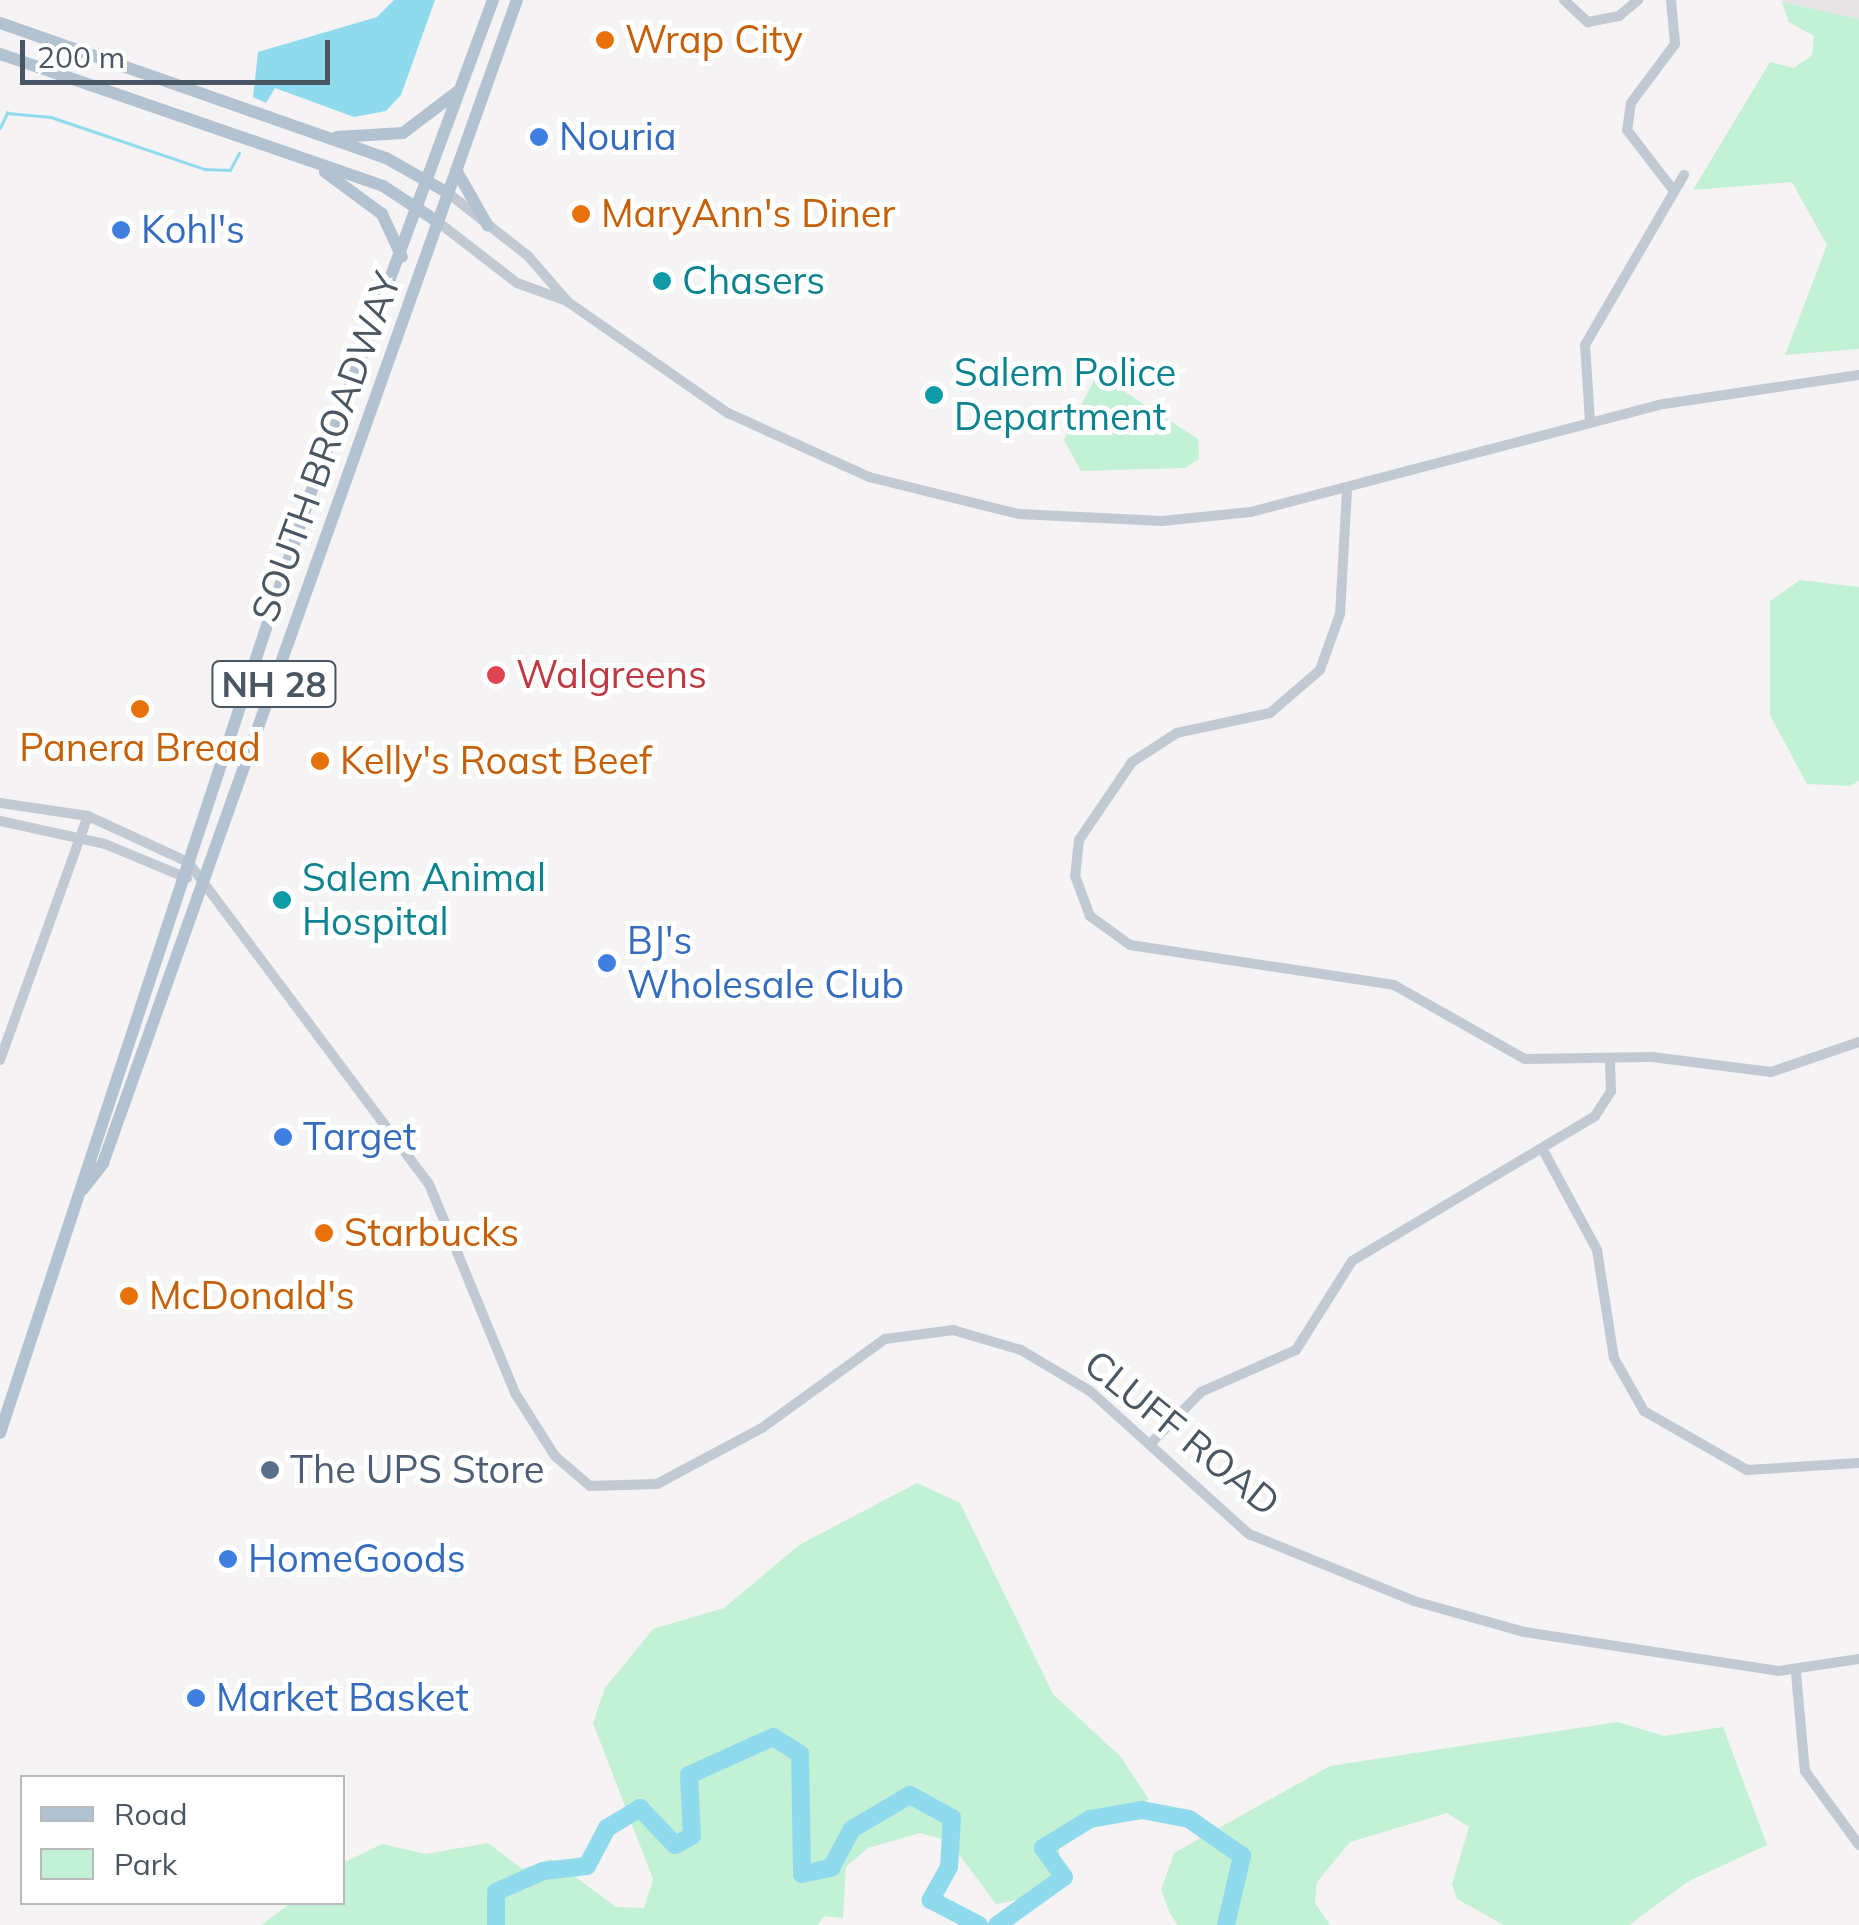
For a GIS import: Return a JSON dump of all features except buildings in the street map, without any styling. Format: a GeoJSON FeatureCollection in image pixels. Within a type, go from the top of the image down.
{"type":"FeatureCollection","features":[{"type":"Feature","properties":{"kind":"main road","name":"SOUTH BROADWAY"},"geometry":{"type":"LineString","coordinates":[[0,1433],[82,1191],[83,1160],[310,495],[402,257],[493,0]]}},
{"type":"Feature","properties":{"kind":"main road","name":"SOUTH BROADWAY"},"geometry":{"type":"LineString","coordinates":[[82,1191],[103,1163],[517,0]]}},
{"type":"Feature","properties":{"kind":"main road"},"geometry":{"type":"LineString","coordinates":[[2,23],[325,137],[429,180],[448,194]]}},
{"type":"Feature","properties":{"kind":"main road"},"geometry":{"type":"LineString","coordinates":[[0,54],[306,160],[420,207],[438,222]]}},
{"type":"Feature","properties":{"kind":"main road"},"geometry":{"type":"LineString","coordinates":[[325,137],[394,136],[459,90]]}},
{"type":"Feature","properties":{"kind":"main road"},"geometry":{"type":"LineString","coordinates":[[306,160],[375,208],[402,257]]}},
{"type":"Feature","properties":{"kind":"main road"},"geometry":{"type":"LineString","coordinates":[[456,170],[488,226]]}},
{"type":"Feature","properties":{"kind":"street"},"geometry":{"type":"LineString","coordinates":[[1564,0],[1588,22],[1619,16],[1638,0]]}},
{"type":"Feature","properties":{"kind":"street"},"geometry":{"type":"LineString","coordinates":[[1672,0],[1675,44],[1631,104],[1627,130],[1674,191]]}},
{"type":"Feature","properties":{"kind":"street"},"geometry":{"type":"LineString","coordinates":[[1590,422],[1585,345],[1684,175]]}},
{"type":"Feature","properties":{"kind":"street"},"geometry":{"type":"LineString","coordinates":[[448,194],[568,302],[781,440],[964,504],[1162,520],[1347,490],[1590,422],[1859,375]]}},
{"type":"Feature","properties":{"kind":"street"},"geometry":{"type":"LineString","coordinates":[[438,222],[517,283],[568,302]]}},
{"type":"Feature","properties":{"kind":"street"},"geometry":{"type":"LineString","coordinates":[[1347,490],[1340,614],[1320,670],[1270,713],[1177,733],[1132,762],[1079,840],[1082,902],[1130,944],[1383,982],[1510,1054],[1770,1072],[1859,1042]]}},
{"type":"Feature","properties":{"kind":"street"},"geometry":{"type":"LineString","coordinates":[[0,802],[88,816],[185,869]]}},
{"type":"Feature","properties":{"kind":"street"},"geometry":{"type":"LineString","coordinates":[[0,1060],[88,816]]}},
{"type":"Feature","properties":{"kind":"street"},"geometry":{"type":"LineString","coordinates":[[0,821],[82,837],[185,869]]}},
{"type":"Feature","properties":{"kind":"street","name":"CLUFF ROAD"},"geometry":{"type":"LineString","coordinates":[[185,869],[201,884],[429,1184],[515,1392],[577,1478],[619,1491],[657,1484],[762,1428],[870,1348],[932,1328],[986,1337],[1047,1364],[1153,1441],[1249,1534],[1414,1601],[1524,1632],[1796,1673]]}},
{"type":"Feature","properties":{"kind":"street"},"geometry":{"type":"LineString","coordinates":[[1153,1441],[1201,1392],[1296,1350],[1352,1261],[1543,1150],[1600,1111],[1610,1058]]}},
{"type":"Feature","properties":{"kind":"street"},"geometry":{"type":"LineString","coordinates":[[1543,1150],[1597,1250],[1614,1358],[1644,1411],[1747,1470],[1859,1463]]}},
{"type":"Feature","properties":{"kind":"street"},"geometry":{"type":"LineString","coordinates":[[1859,1659],[1796,1673],[1805,1771],[1859,1845]]}},
{"type":"Feature","properties":{"kind":"shaded area"},"geometry":{"type":"Polygon","coordinates":[[[1783,0],[1859,0],[1859,19],[1782,2],[1783,0]]]}},
{"type":"Feature","properties":{"kind":"green space"},"geometry":{"type":"Polygon","coordinates":[[[1782,2],[1859,19],[1859,349],[1785,355],[1827,245],[1792,182],[1693,190],[1770,62],[1794,68],[1812,55],[1814,36],[1789,22],[1782,2]]]}},
{"type":"Feature","properties":{"kind":"green space"},"geometry":{"type":"Polygon","coordinates":[[[1097,374],[1198,439],[1199,459],[1185,468],[1081,471],[1064,440],[1097,374]]]}},
{"type":"Feature","properties":{"kind":"green space"},"geometry":{"type":"Polygon","coordinates":[[[1800,580],[1859,587],[1859,781],[1850,786],[1807,784],[1770,715],[1770,601],[1800,580]]]}},
{"type":"Feature","properties":{"kind":"green space"},"geometry":{"type":"Polygon","coordinates":[[[917,1483],[960,1503],[1053,1694],[1121,1757],[1149,1800],[1087,1811],[1060,1834],[1058,1884],[1048,1894],[996,1904],[949,1841],[920,1833],[868,1848],[846,1867],[843,1918],[824,1916],[818,1925],[261,1925],[288,1905],[345,1905],[345,1862],[382,1844],[426,1854],[488,1843],[522,1869],[551,1859],[616,1907],[644,1908],[653,1879],[593,1723],[605,1688],[653,1629],[724,1608],[799,1545],[917,1483]]]}},
{"type":"Feature","properties":{"kind":"green space"},"geometry":{"type":"Polygon","coordinates":[[[1618,1722],[1664,1736],[1723,1727],[1767,1845],[1689,1881],[1629,1925],[1504,1925],[1457,1899],[1452,1884],[1469,1827],[1447,1813],[1350,1842],[1317,1882],[1315,1903],[1330,1925],[1178,1925],[1170,1914],[1161,1890],[1174,1853],[1330,1766],[1618,1722]]]}},
{"type":"Feature","properties":{"kind":"water"},"geometry":{"type":"Polygon","coordinates":[[[394,0],[435,0],[401,95],[386,111],[354,117],[275,88],[266,103],[253,97],[258,52],[377,17],[394,0]]]}},
{"type":"Feature","properties":{"kind":"waterway"},"geometry":{"type":"LineString","coordinates":[[0,128],[7,113],[51,117],[205,169],[230,170],[239,153]]}},
{"type":"Feature","properties":{"kind":"waterway"},"geometry":{"type":"LineString","coordinates":[[496,1925],[496,1892],[543,1871],[587,1866],[607,1828],[640,1808],[675,1845],[692,1836],[689,1775],[773,1737],[800,1754],[802,1874],[831,1868],[852,1829],[910,1795],[952,1818],[949,1867],[931,1900],[979,1925]]}},
{"type":"Feature","properties":{"kind":"waterway"},"geometry":{"type":"LineString","coordinates":[[997,1925],[1064,1877],[1043,1848],[1090,1819],[1142,1810],[1189,1819],[1242,1856],[1226,1925]]}},
{"type":"Feature","properties":{"kind":"place","name":"Wrap City"},"geometry":{"type":"Point","coordinates":[605,40]}},
{"type":"Feature","properties":{"kind":"place","name":"Nouria"},"geometry":{"type":"Point","coordinates":[539,137]}},
{"type":"Feature","properties":{"kind":"place","name":"MaryAnn's Diner"},"geometry":{"type":"Point","coordinates":[581,214]}},
{"type":"Feature","properties":{"kind":"place","name":"Kohl's"},"geometry":{"type":"Point","coordinates":[121,230]}},
{"type":"Feature","properties":{"kind":"place","name":"Chasers"},"geometry":{"type":"Point","coordinates":[662,281]}},
{"type":"Feature","properties":{"kind":"place","name":"Salem Police Department"},"geometry":{"type":"Point","coordinates":[934,395]}},
{"type":"Feature","properties":{"kind":"place","name":"Walgreens"},"geometry":{"type":"Point","coordinates":[496,675]}},
{"type":"Feature","properties":{"kind":"place","name":"Panera Bread"},"geometry":{"type":"Point","coordinates":[140,709]}},
{"type":"Feature","properties":{"kind":"place","name":"Kelly's Roast Beef"},"geometry":{"type":"Point","coordinates":[320,761]}},
{"type":"Feature","properties":{"kind":"place","name":"Salem Animal Hospital"},"geometry":{"type":"Point","coordinates":[282,900]}},
{"type":"Feature","properties":{"kind":"place","name":"BJ's Wholesale Club"},"geometry":{"type":"Point","coordinates":[607,963]}},
{"type":"Feature","properties":{"kind":"place","name":"Target"},"geometry":{"type":"Point","coordinates":[283,1137]}},
{"type":"Feature","properties":{"kind":"place","name":"Starbucks"},"geometry":{"type":"Point","coordinates":[324,1233]}},
{"type":"Feature","properties":{"kind":"place","name":"McDonald's"},"geometry":{"type":"Point","coordinates":[129,1296]}},
{"type":"Feature","properties":{"kind":"place","name":"The UPS Store"},"geometry":{"type":"Point","coordinates":[270,1470]}},
{"type":"Feature","properties":{"kind":"place","name":"HomeGoods"},"geometry":{"type":"Point","coordinates":[228,1559]}},
{"type":"Feature","properties":{"kind":"place","name":"Market Basket"},"geometry":{"type":"Point","coordinates":[196,1698]}}]}
